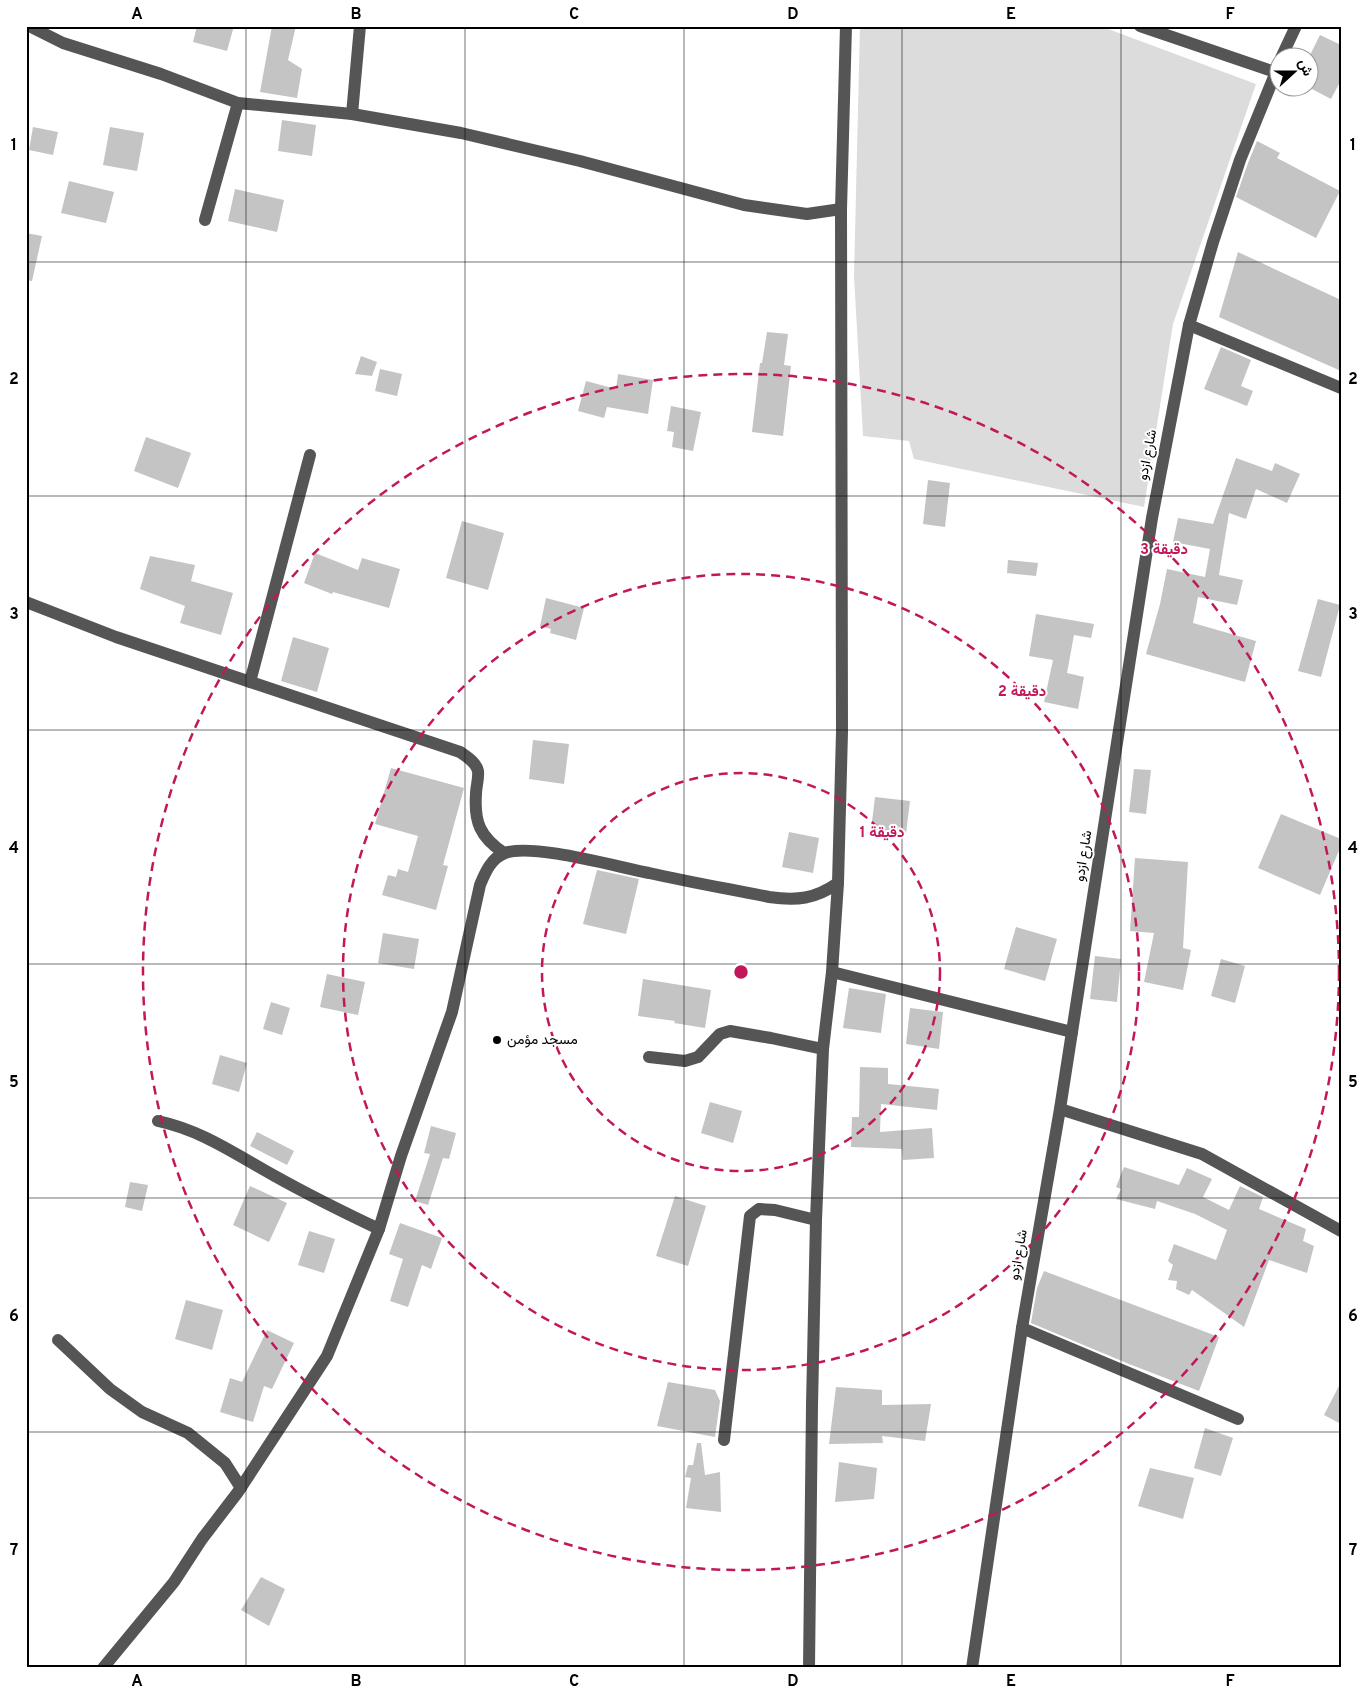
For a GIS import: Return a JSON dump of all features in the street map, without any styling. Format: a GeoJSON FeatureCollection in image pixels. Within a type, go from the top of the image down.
{"type":"FeatureCollection","features":[{"type":"Feature","properties":{"kind":"street"},"geometry":{"type":"LineString","coordinates":[[29,26],[63,43],[161,74],[238,103],[352,114],[461,133],[580,161],[744,205],[807,214],[841,209]]}},
{"type":"Feature","properties":{"kind":"street"},"geometry":{"type":"LineString","coordinates":[[352,114],[360,26]]}},
{"type":"Feature","properties":{"kind":"street"},"geometry":{"type":"LineString","coordinates":[[809,1668],[816,1220],[823,1049],[832,972],[838,883],[842,732],[841,209],[846,26]]}},
{"type":"Feature","properties":{"kind":"street"},"geometry":{"type":"LineString","coordinates":[[1140,26],[1270,65]]}},
{"type":"Feature","properties":{"kind":"street"},"geometry":{"type":"LineString","coordinates":[[1286,48],[1296,26]]}},
{"type":"Feature","properties":{"kind":"street","name":"شارع ازدو"},"geometry":{"type":"LineString","coordinates":[[972,1668],[1022,1328],[1060,1109],[1152,518],[1189,325],[1213,242],[1240,160],[1270,85]]}},
{"type":"Feature","properties":{"kind":"street"},"geometry":{"type":"LineString","coordinates":[[206,220],[238,103]]}},
{"type":"Feature","properties":{"kind":"street"},"geometry":{"type":"LineString","coordinates":[[1189,325],[1341,388]]}},
{"type":"Feature","properties":{"kind":"street"},"geometry":{"type":"LineString","coordinates":[[250,682],[310,455]]}},
{"type":"Feature","properties":{"kind":"street"},"geometry":{"type":"LineString","coordinates":[[26,602],[116,637],[460,752],[470,759],[478,770],[476,814],[480,829],[490,844],[504,853]]}},
{"type":"Feature","properties":{"kind":"street"},"geometry":{"type":"LineString","coordinates":[[103,1668],[174,1582],[202,1539],[241,1488],[326,1356],[379,1229],[401,1156],[452,1012],[480,886],[494,860],[504,853],[518,850],[562,855],[769,898],[789,900],[816,896],[838,883]]}},
{"type":"Feature","properties":{"kind":"street"},"geometry":{"type":"LineString","coordinates":[[832,972],[1072,1032]]}},
{"type":"Feature","properties":{"kind":"street"},"geometry":{"type":"LineString","coordinates":[[649,1057],[685,1061],[698,1057],[720,1034],[730,1032],[823,1049]]}},
{"type":"Feature","properties":{"kind":"street"},"geometry":{"type":"LineString","coordinates":[[1060,1109],[1202,1154],[1341,1230]]}},
{"type":"Feature","properties":{"kind":"street"},"geometry":{"type":"LineString","coordinates":[[158,1121],[179,1126],[214,1141],[272,1175],[379,1229]]}},
{"type":"Feature","properties":{"kind":"street"},"geometry":{"type":"LineString","coordinates":[[724,1440],[750,1216],[759,1209],[775,1210],[816,1220]]}},
{"type":"Feature","properties":{"kind":"street"},"geometry":{"type":"LineString","coordinates":[[1022,1328],[1238,1419]]}},
{"type":"Feature","properties":{"kind":"street"},"geometry":{"type":"LineString","coordinates":[[58,1340],[110,1389],[134,1407],[188,1433],[225,1464],[241,1488]]}},
{"type":"Feature","properties":{"kind":"shaded area"},"geometry":{"type":"Polygon","coordinates":[[[860,26],[1100,26],[1256,84],[1173,324],[1144,507],[914,459],[909,441],[863,436],[854,276],[860,26]]]}},
{"type":"Feature","properties":{"kind":"building"},"geometry":{"type":"Polygon","coordinates":[[[197,26],[234,26],[227,51],[193,42],[197,26]]]}},
{"type":"Feature","properties":{"kind":"building"},"geometry":{"type":"Polygon","coordinates":[[[272,26],[296,26],[288,60],[302,69],[297,98],[260,92],[272,26]]]}},
{"type":"Feature","properties":{"kind":"building"},"geometry":{"type":"Polygon","coordinates":[[[1320,35],[1341,45],[1341,80],[1331,99],[1320,93],[1320,48],[1314,48],[1320,35]]]}},
{"type":"Feature","properties":{"kind":"building"},"geometry":{"type":"Polygon","coordinates":[[[282,120],[316,125],[312,156],[278,151],[282,120]]]}},
{"type":"Feature","properties":{"kind":"building"},"geometry":{"type":"Polygon","coordinates":[[[33,127],[58,132],[53,155],[29,150],[33,127]]]}},
{"type":"Feature","properties":{"kind":"building"},"geometry":{"type":"Polygon","coordinates":[[[110,127],[144,133],[137,171],[103,165],[110,127]]]}},
{"type":"Feature","properties":{"kind":"building"},"geometry":{"type":"Polygon","coordinates":[[[1257,141],[1280,153],[1277,158],[1340,191],[1316,238],[1236,197],[1257,141]]]}},
{"type":"Feature","properties":{"kind":"building"},"geometry":{"type":"Polygon","coordinates":[[[69,181],[114,192],[106,223],[61,213],[69,181]]]}},
{"type":"Feature","properties":{"kind":"building"},"geometry":{"type":"Polygon","coordinates":[[[235,189],[284,200],[277,232],[228,221],[235,189]]]}},
{"type":"Feature","properties":{"kind":"building"},"geometry":{"type":"Polygon","coordinates":[[[26,233],[42,236],[32,281],[26,280],[26,233]]]}},
{"type":"Feature","properties":{"kind":"building"},"geometry":{"type":"Polygon","coordinates":[[[1238,252],[1341,300],[1341,371],[1219,317],[1238,252]]]}},
{"type":"Feature","properties":{"kind":"building"},"geometry":{"type":"Polygon","coordinates":[[[767,332],[788,334],[784,365],[791,366],[783,436],[752,432],[760,363],[762,363],[767,332]]]}},
{"type":"Feature","properties":{"kind":"building"},"geometry":{"type":"Polygon","coordinates":[[[1221,347],[1251,360],[1241,386],[1253,391],[1247,406],[1204,389],[1221,347]]]}},
{"type":"Feature","properties":{"kind":"building"},"geometry":{"type":"Polygon","coordinates":[[[361,356],[377,362],[372,376],[355,374],[361,356]]]}},
{"type":"Feature","properties":{"kind":"building"},"geometry":{"type":"Polygon","coordinates":[[[380,369],[402,374],[397,396],[375,391],[380,369]]]}},
{"type":"Feature","properties":{"kind":"building"},"geometry":{"type":"Polygon","coordinates":[[[618,374],[653,380],[648,414],[607,407],[604,418],[578,411],[586,381],[616,389],[618,374]]]}},
{"type":"Feature","properties":{"kind":"building"},"geometry":{"type":"Polygon","coordinates":[[[671,406],[701,412],[693,451],[672,447],[674,432],[667,431],[671,406]]]}},
{"type":"Feature","properties":{"kind":"building"},"geometry":{"type":"Polygon","coordinates":[[[146,437],[191,453],[178,488],[134,471],[146,437]]]}},
{"type":"Feature","properties":{"kind":"building"},"geometry":{"type":"Polygon","coordinates":[[[1236,458],[1272,471],[1275,463],[1300,474],[1287,503],[1256,489],[1246,519],[1229,513],[1219,575],[1243,580],[1237,605],[1198,597],[1193,623],[1256,641],[1245,682],[1146,654],[1160,604],[1167,569],[1205,577],[1210,549],[1173,542],[1178,518],[1213,524],[1236,458]]]}},
{"type":"Feature","properties":{"kind":"building"},"geometry":{"type":"Polygon","coordinates":[[[928,480],[950,483],[945,527],[923,524],[928,480]]]}},
{"type":"Feature","properties":{"kind":"building"},"geometry":{"type":"Polygon","coordinates":[[[462,521],[504,533],[488,590],[446,578],[462,521]]]}},
{"type":"Feature","properties":{"kind":"building"},"geometry":{"type":"Polygon","coordinates":[[[315,553],[358,570],[362,558],[400,569],[389,608],[333,592],[332,594],[304,583],[315,553]]]}},
{"type":"Feature","properties":{"kind":"building"},"geometry":{"type":"Polygon","coordinates":[[[150,556],[195,565],[191,581],[233,593],[221,635],[180,623],[185,606],[140,589],[150,556]]]}},
{"type":"Feature","properties":{"kind":"building"},"geometry":{"type":"Polygon","coordinates":[[[1008,560],[1038,563],[1036,576],[1007,573],[1008,560]]]}},
{"type":"Feature","properties":{"kind":"building"},"geometry":{"type":"Polygon","coordinates":[[[546,598],[584,608],[576,640],[550,633],[551,629],[540,626],[546,598]]]}},
{"type":"Feature","properties":{"kind":"building"},"geometry":{"type":"Polygon","coordinates":[[[1318,599],[1340,605],[1321,677],[1298,671],[1318,599]]]}},
{"type":"Feature","properties":{"kind":"building"},"geometry":{"type":"Polygon","coordinates":[[[1036,614],[1094,624],[1091,638],[1074,635],[1067,673],[1084,677],[1078,709],[1044,702],[1053,660],[1029,656],[1036,614]]]}},
{"type":"Feature","properties":{"kind":"building"},"geometry":{"type":"Polygon","coordinates":[[[293,637],[329,648],[317,692],[281,681],[293,637]]]}},
{"type":"Feature","properties":{"kind":"building"},"geometry":{"type":"Polygon","coordinates":[[[533,740],[569,744],[564,784],[529,779],[533,740]]]}},
{"type":"Feature","properties":{"kind":"building"},"geometry":{"type":"Polygon","coordinates":[[[391,768],[464,788],[443,865],[448,866],[436,910],[382,895],[388,875],[396,877],[398,869],[408,872],[418,836],[375,824],[391,768]]]}},
{"type":"Feature","properties":{"kind":"building"},"geometry":{"type":"Polygon","coordinates":[[[1134,769],[1151,770],[1146,814],[1129,812],[1134,769]]]}},
{"type":"Feature","properties":{"kind":"building"},"geometry":{"type":"Polygon","coordinates":[[[875,797],[910,801],[906,834],[871,830],[875,797]]]}},
{"type":"Feature","properties":{"kind":"building"},"geometry":{"type":"Polygon","coordinates":[[[1281,814],[1341,839],[1341,846],[1320,895],[1258,868],[1281,814]]]}},
{"type":"Feature","properties":{"kind":"building"},"geometry":{"type":"Polygon","coordinates":[[[789,832],[819,838],[813,873],[782,867],[789,832]]]}},
{"type":"Feature","properties":{"kind":"building"},"geometry":{"type":"Polygon","coordinates":[[[1135,858],[1188,862],[1183,948],[1191,950],[1183,990],[1144,982],[1154,933],[1130,931],[1135,858]]]}},
{"type":"Feature","properties":{"kind":"building"},"geometry":{"type":"Polygon","coordinates":[[[597,870],[639,879],[626,934],[583,924],[597,870]]]}},
{"type":"Feature","properties":{"kind":"building"},"geometry":{"type":"Polygon","coordinates":[[[1016,927],[1057,939],[1045,981],[1004,969],[1016,927]]]}},
{"type":"Feature","properties":{"kind":"building"},"geometry":{"type":"Polygon","coordinates":[[[383,933],[419,939],[414,969],[378,963],[383,933]]]}},
{"type":"Feature","properties":{"kind":"building"},"geometry":{"type":"Polygon","coordinates":[[[1095,956],[1121,959],[1117,1002],[1090,999],[1095,956]]]}},
{"type":"Feature","properties":{"kind":"building"},"geometry":{"type":"Polygon","coordinates":[[[1221,959],[1245,966],[1235,1003],[1211,996],[1221,959]]]}},
{"type":"Feature","properties":{"kind":"building"},"geometry":{"type":"Polygon","coordinates":[[[327,974],[365,982],[358,1015],[320,1007],[327,974]]]}},
{"type":"Feature","properties":{"kind":"building"},"geometry":{"type":"Polygon","coordinates":[[[643,979],[711,990],[705,1028],[674,1023],[675,1021],[638,1016],[643,979]]]}},
{"type":"Feature","properties":{"kind":"building"},"geometry":{"type":"Polygon","coordinates":[[[849,988],[886,994],[881,1033],[843,1028],[849,988]]]}},
{"type":"Feature","properties":{"kind":"building"},"geometry":{"type":"Polygon","coordinates":[[[271,1002],[290,1008],[282,1035],[263,1029],[271,1002]]]}},
{"type":"Feature","properties":{"kind":"building"},"geometry":{"type":"Polygon","coordinates":[[[910,1008],[943,1012],[939,1049],[906,1044],[910,1008]]]}},
{"type":"Feature","properties":{"kind":"building"},"geometry":{"type":"Polygon","coordinates":[[[220,1055],[247,1063],[239,1092],[212,1084],[220,1055]]]}},
{"type":"Feature","properties":{"kind":"building"},"geometry":{"type":"Polygon","coordinates":[[[860,1067],[888,1068],[888,1084],[939,1089],[937,1110],[881,1104],[880,1132],[932,1128],[934,1158],[903,1160],[902,1149],[851,1147],[852,1117],[859,1117],[860,1067]]]}},
{"type":"Feature","properties":{"kind":"building"},"geometry":{"type":"Polygon","coordinates":[[[710,1102],[742,1111],[733,1143],[701,1133],[710,1102]]]}},
{"type":"Feature","properties":{"kind":"building"},"geometry":{"type":"Polygon","coordinates":[[[431,1126],[456,1133],[449,1159],[443,1158],[428,1205],[415,1201],[430,1154],[424,1153],[431,1126]]]}},
{"type":"Feature","properties":{"kind":"building"},"geometry":{"type":"Polygon","coordinates":[[[257,1132],[294,1151],[287,1165],[250,1146],[257,1132]]]}},
{"type":"Feature","properties":{"kind":"building"},"geometry":{"type":"Polygon","coordinates":[[[1124,1167],[1179,1185],[1187,1168],[1212,1179],[1203,1197],[1229,1210],[1240,1186],[1263,1197],[1259,1209],[1306,1229],[1303,1241],[1314,1246],[1307,1273],[1269,1260],[1244,1327],[1192,1290],[1189,1295],[1176,1289],[1177,1281],[1168,1280],[1173,1265],[1168,1261],[1174,1244],[1216,1260],[1227,1230],[1195,1214],[1157,1201],[1155,1209],[1116,1199],[1121,1189],[1116,1187],[1124,1167]]]}},
{"type":"Feature","properties":{"kind":"building"},"geometry":{"type":"Polygon","coordinates":[[[130,1182],[148,1185],[142,1211],[125,1207],[130,1182]]]}},
{"type":"Feature","properties":{"kind":"building"},"geometry":{"type":"Polygon","coordinates":[[[250,1186],[287,1203],[269,1242],[233,1225],[250,1186]]]}},
{"type":"Feature","properties":{"kind":"building"},"geometry":{"type":"Polygon","coordinates":[[[675,1196],[706,1206],[688,1266],[656,1256],[675,1196]]]}},
{"type":"Feature","properties":{"kind":"building"},"geometry":{"type":"Polygon","coordinates":[[[400,1223],[442,1238],[431,1269],[422,1265],[408,1307],[390,1301],[403,1259],[389,1254],[400,1223]]]}},
{"type":"Feature","properties":{"kind":"building"},"geometry":{"type":"Polygon","coordinates":[[[309,1231],[335,1239],[324,1273],[298,1265],[309,1231]]]}},
{"type":"Feature","properties":{"kind":"building"},"geometry":{"type":"Polygon","coordinates":[[[1044,1271],[1219,1337],[1199,1391],[1031,1323],[1037,1288],[1044,1271]]]}},
{"type":"Feature","properties":{"kind":"building"},"geometry":{"type":"Polygon","coordinates":[[[186,1300],[223,1310],[212,1350],[175,1339],[186,1300]]]}},
{"type":"Feature","properties":{"kind":"building"},"geometry":{"type":"Polygon","coordinates":[[[267,1330],[294,1343],[272,1389],[264,1386],[253,1422],[220,1412],[230,1378],[242,1382],[267,1330]]]}},
{"type":"Feature","properties":{"kind":"building"},"geometry":{"type":"Polygon","coordinates":[[[668,1382],[715,1390],[720,1401],[715,1437],[657,1426],[668,1382]]]}},
{"type":"Feature","properties":{"kind":"building"},"geometry":{"type":"Polygon","coordinates":[[[1341,1382],[1341,1424],[1324,1415],[1341,1382]]]}},
{"type":"Feature","properties":{"kind":"building"},"geometry":{"type":"Polygon","coordinates":[[[836,1387],[882,1390],[882,1405],[931,1404],[925,1441],[882,1436],[883,1443],[829,1444],[836,1387]]]}},
{"type":"Feature","properties":{"kind":"building"},"geometry":{"type":"Polygon","coordinates":[[[1205,1428],[1233,1438],[1221,1476],[1194,1468],[1205,1428]]]}},
{"type":"Feature","properties":{"kind":"building"},"geometry":{"type":"Polygon","coordinates":[[[697,1443],[701,1443],[705,1475],[720,1472],[721,1512],[686,1508],[691,1478],[685,1477],[688,1465],[693,1465],[697,1443]]]}},
{"type":"Feature","properties":{"kind":"building"},"geometry":{"type":"Polygon","coordinates":[[[839,1462],[877,1468],[874,1499],[835,1502],[839,1462]]]}},
{"type":"Feature","properties":{"kind":"building"},"geometry":{"type":"Polygon","coordinates":[[[1150,1468],[1194,1478],[1183,1519],[1138,1506],[1150,1468]]]}},
{"type":"Feature","properties":{"kind":"building"},"geometry":{"type":"Polygon","coordinates":[[[261,1577],[285,1589],[269,1626],[241,1610],[261,1577]]]}},
{"type":"Feature","properties":{"kind":"place","name":"مسجد مؤمن"},"geometry":{"type":"Point","coordinates":[497,1040]}}]}
